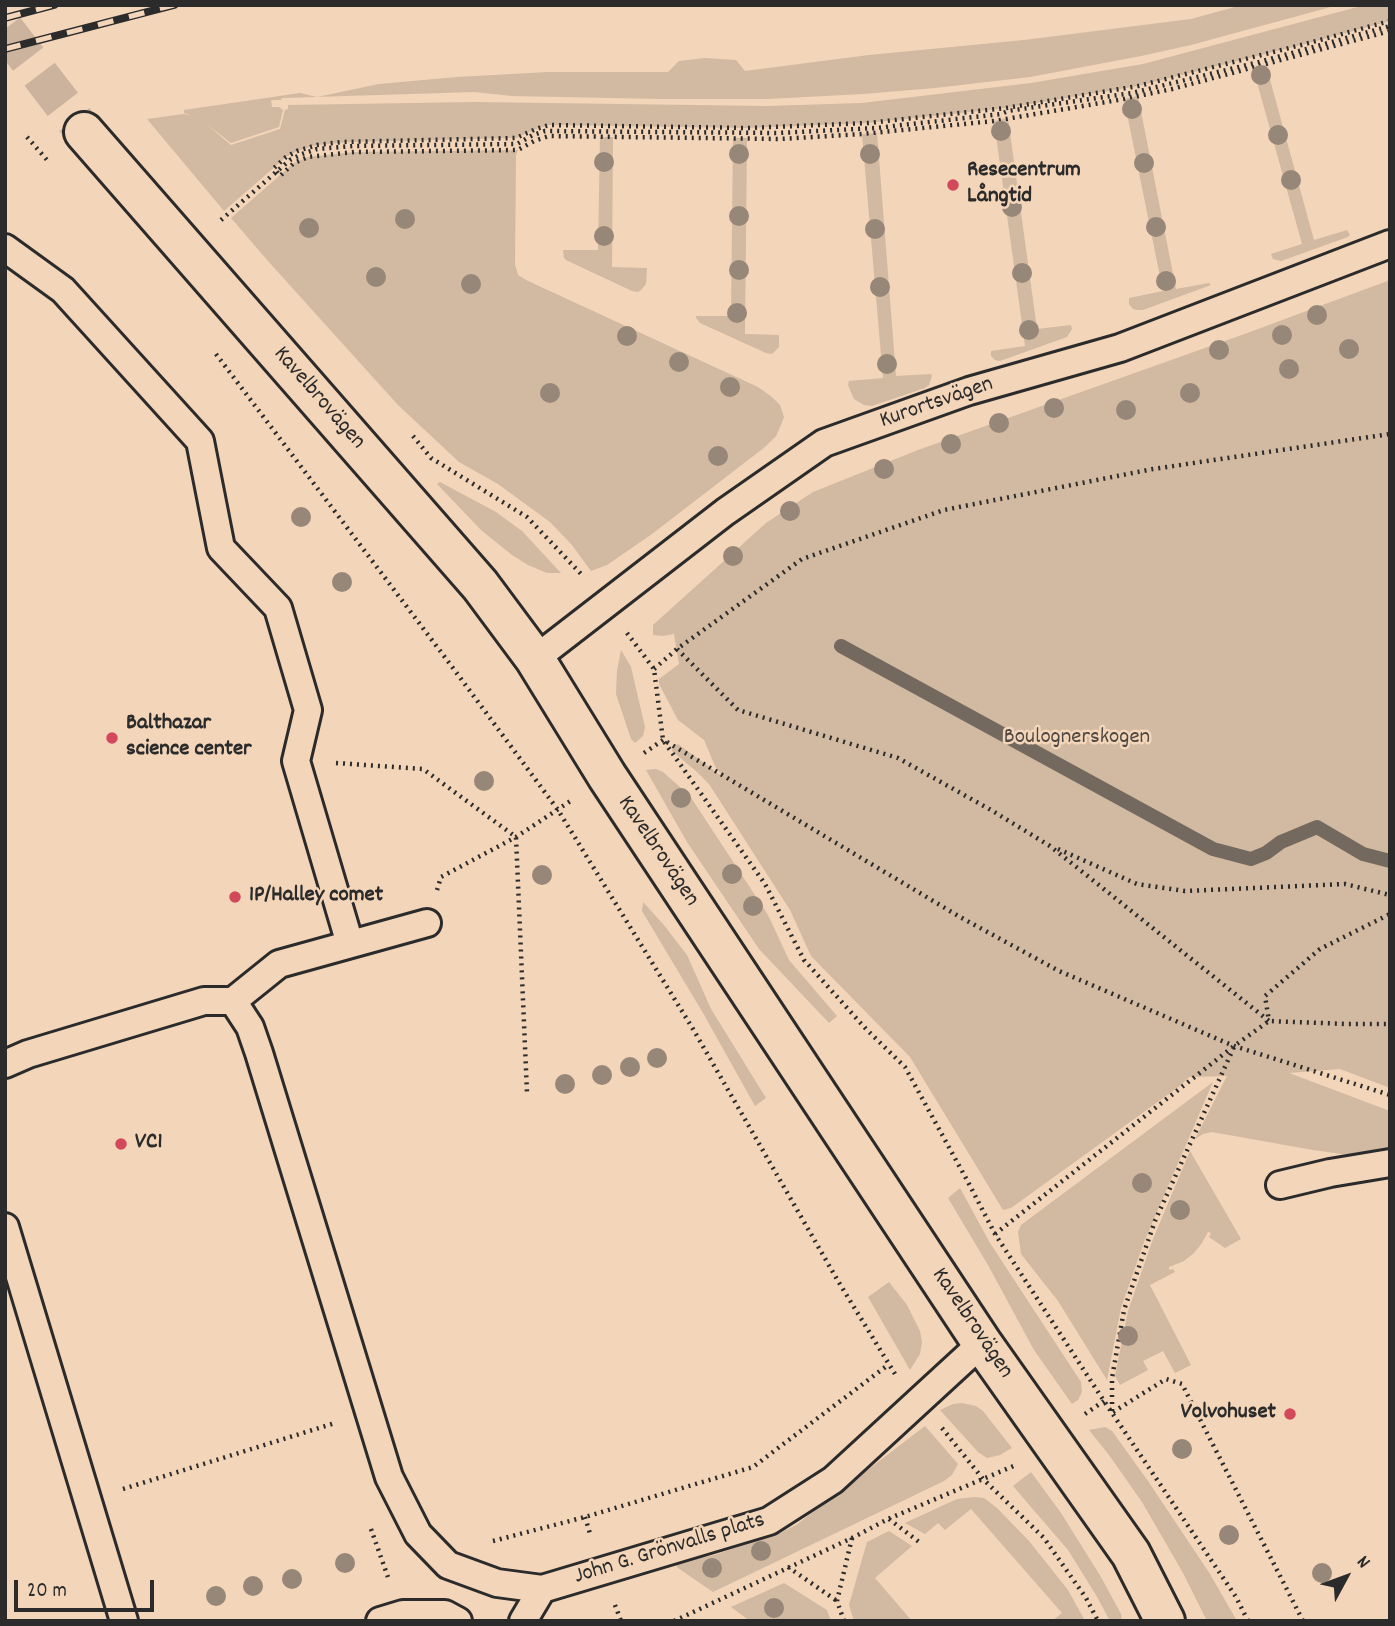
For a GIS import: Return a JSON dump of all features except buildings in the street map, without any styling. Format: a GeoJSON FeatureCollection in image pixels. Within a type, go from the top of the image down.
{"type":"FeatureCollection","features":[{"type":"Feature","properties":{"kind":"main road","name":"Kavelbrovägen"},"geometry":{"type":"LineString","coordinates":[[84,132],[481,585],[535,659],[607,776],[982,1343],[1131,1554],[1165,1621]]}},
{"type":"Feature","properties":{"kind":"lane","name":"Kurortsvägen"},"geometry":{"type":"LineString","coordinates":[[535,659],[725,512],[824,443],[969,391],[1120,348],[1390,244]]}},
{"type":"Feature","properties":{"kind":"lane"},"geometry":{"type":"LineString","coordinates":[[5,248],[63,290],[200,441],[221,548],[278,608],[308,710],[296,761],[350,944]]}},
{"type":"Feature","properties":{"kind":"lane"},"geometry":{"type":"LineString","coordinates":[[5,1064],[28,1054],[204,1000],[233,1001],[279,964],[427,923]]}},
{"type":"Feature","properties":{"kind":"lane"},"geometry":{"type":"LineString","coordinates":[[233,1001],[250,1027],[259,1053],[389,1477],[418,1534],[448,1565],[497,1583],[541,1589],[523,1621]]}},
{"type":"Feature","properties":{"kind":"lane"},"geometry":{"type":"LineString","coordinates":[[1280,1185],[1330,1172],[1390,1163]]}},
{"type":"Feature","properties":{"kind":"lane"},"geometry":{"type":"LineString","coordinates":[[5,1227],[124,1621]]}},
{"type":"Feature","properties":{"kind":"lane","name":"John G. Grönvalls plats"},"geometry":{"type":"LineString","coordinates":[[541,1589],[769,1521],[834,1480],[982,1343]]}},
{"type":"Feature","properties":{"kind":"lane"},"geometry":{"type":"LineString","coordinates":[[380,1621],[403,1614],[445,1614],[458,1621]]}},
{"type":"Feature","properties":{"kind":"path"},"geometry":{"type":"LineString","coordinates":[[221,220],[290,160],[317,149],[517,144],[545,131],[778,134],[876,128],[1001,114],[1144,90],[1390,26]]}},
{"type":"Feature","properties":{"kind":"path"},"geometry":{"type":"LineString","coordinates":[[27,137],[54,167]]}},
{"type":"Feature","properties":{"kind":"path"},"geometry":{"type":"LineString","coordinates":[[214,352],[558,810],[693,1029],[838,1282],[898,1379]]}},
{"type":"Feature","properties":{"kind":"path"},"geometry":{"type":"LineString","coordinates":[[404,427],[431,458],[527,517],[579,572]]}},
{"type":"Feature","properties":{"kind":"path"},"geometry":{"type":"LineString","coordinates":[[654,669],[677,649],[802,559],[944,510],[1153,469],[1390,435]]}},
{"type":"Feature","properties":{"kind":"path"},"geometry":{"type":"LineString","coordinates":[[632,639],[654,669],[663,740],[765,884],[804,960],[905,1068],[995,1234],[1236,1597],[1248,1621]]}},
{"type":"Feature","properties":{"kind":"path"},"geometry":{"type":"LineString","coordinates":[[677,649],[738,710],[898,758],[1050,846],[1269,1021],[1390,1024]]}},
{"type":"Feature","properties":{"kind":"path"},"geometry":{"type":"LineString","coordinates":[[642,754],[663,740]]}},
{"type":"Feature","properties":{"kind":"path"},"geometry":{"type":"LineString","coordinates":[[663,740],[960,917],[1059,971],[1234,1046],[1390,1095]]}},
{"type":"Feature","properties":{"kind":"path"},"geometry":{"type":"LineString","coordinates":[[296,761],[424,769],[516,837]]}},
{"type":"Feature","properties":{"kind":"path"},"geometry":{"type":"LineString","coordinates":[[427,923],[441,877],[516,837],[574,798]]}},
{"type":"Feature","properties":{"kind":"path"},"geometry":{"type":"LineString","coordinates":[[516,837],[527,1093]]}},
{"type":"Feature","properties":{"kind":"path"},"geometry":{"type":"LineString","coordinates":[[1050,846],[1137,884],[1185,891],[1345,884],[1390,895]]}},
{"type":"Feature","properties":{"kind":"path"},"geometry":{"type":"LineString","coordinates":[[1269,1021],[1265,996],[1320,949],[1390,914]]}},
{"type":"Feature","properties":{"kind":"path"},"geometry":{"type":"LineString","coordinates":[[995,1234],[1269,1021]]}},
{"type":"Feature","properties":{"kind":"path"},"geometry":{"type":"LineString","coordinates":[[1112,1412],[1112,1378],[1124,1310],[1155,1221],[1234,1046]]}},
{"type":"Feature","properties":{"kind":"path"},"geometry":{"type":"LineString","coordinates":[[493,1541],[585,1517],[752,1466],[888,1365]]}},
{"type":"Feature","properties":{"kind":"path"},"geometry":{"type":"LineString","coordinates":[[1112,1412],[1166,1379],[1182,1384],[1303,1621]]}},
{"type":"Feature","properties":{"kind":"path"},"geometry":{"type":"LineString","coordinates":[[1082,1416],[1104,1401]]}},
{"type":"Feature","properties":{"kind":"path"},"geometry":{"type":"LineString","coordinates":[[934,1419],[983,1479],[1044,1538],[1086,1598],[1098,1621]]}},
{"type":"Feature","properties":{"kind":"path"},"geometry":{"type":"LineString","coordinates":[[112,1492],[337,1422]]}},
{"type":"Feature","properties":{"kind":"path"},"geometry":{"type":"LineString","coordinates":[[674,1621],[888,1519],[1020,1464]]}},
{"type":"Feature","properties":{"kind":"path"},"geometry":{"type":"LineString","coordinates":[[585,1517],[587,1524]]}},
{"type":"Feature","properties":{"kind":"path"},"geometry":{"type":"LineString","coordinates":[[888,1519],[919,1542]]}},
{"type":"Feature","properties":{"kind":"path"},"geometry":{"type":"LineString","coordinates":[[844,1621],[837,1601],[852,1538]]}},
{"type":"Feature","properties":{"kind":"path"},"geometry":{"type":"LineString","coordinates":[[788,1567],[837,1601]]}},
{"type":"Feature","properties":{"kind":"green space"},"geometry":{"type":"Polygon","coordinates":[[[1242,5],[1338,5],[1141,56],[1030,77],[935,88],[767,99],[512,96],[474,92],[318,97],[379,84],[457,77],[548,72],[668,72],[679,61],[705,58],[736,60],[745,71],[1191,19],[1242,5]]]}},
{"type":"Feature","properties":{"kind":"green space"},"geometry":{"type":"Polygon","coordinates":[[[1365,5],[1390,5],[1390,21],[1305,44],[1138,86],[1006,108],[868,123],[747,128],[549,125],[516,138],[317,145],[286,157],[224,211],[147,119],[184,114],[193,116],[184,113],[184,110],[300,93],[317,97],[271,100],[272,107],[283,110],[279,127],[231,143],[206,124],[231,145],[280,129],[288,105],[474,102],[767,106],[862,103],[1031,83],[1143,64],[1365,5]]]}},
{"type":"Feature","properties":{"kind":"green space"},"geometry":{"type":"Polygon","coordinates":[[[1266,65],[1314,240],[1347,230],[1350,235],[1281,261],[1273,259],[1271,254],[1302,244],[1253,68],[1266,65]]]}},
{"type":"Feature","properties":{"kind":"green space"},"geometry":{"type":"Polygon","coordinates":[[[1138,96],[1176,289],[1209,283],[1211,285],[1143,310],[1133,309],[1129,298],[1163,291],[1124,99],[1138,96]]]}},
{"type":"Feature","properties":{"kind":"green space"},"geometry":{"type":"Polygon","coordinates":[[[1008,118],[1037,329],[1071,325],[1072,329],[1067,337],[1000,361],[991,356],[991,351],[1025,346],[994,121],[1008,118]]]}},
{"type":"Feature","properties":{"kind":"green space"},"geometry":{"type":"Polygon","coordinates":[[[877,133],[896,376],[932,376],[925,388],[872,406],[854,399],[848,385],[849,381],[883,378],[862,134],[877,133]]]}},
{"type":"Feature","properties":{"kind":"green space"},"geometry":{"type":"Polygon","coordinates":[[[600,137],[613,137],[612,267],[647,268],[646,284],[638,292],[564,258],[563,250],[598,250],[600,137]]]}},
{"type":"Feature","properties":{"kind":"green space"},"geometry":{"type":"Polygon","coordinates":[[[733,138],[747,138],[745,334],[779,335],[779,347],[772,354],[700,323],[696,318],[731,316],[733,138]]]}},
{"type":"Feature","properties":{"kind":"green space"},"geometry":{"type":"Polygon","coordinates":[[[518,150],[515,264],[518,275],[758,387],[780,405],[784,417],[776,436],[765,447],[652,534],[607,565],[591,571],[572,545],[550,522],[498,484],[459,462],[398,405],[231,218],[294,163],[308,157],[354,152],[518,150]]]}},
{"type":"Feature","properties":{"kind":"green space","name":"Boulognerskogen"},"geometry":{"type":"Polygon","coordinates":[[[1390,280],[1390,1088],[1340,1069],[1289,1073],[1390,1111],[1390,1157],[1363,1157],[1313,1150],[1212,1132],[1195,1139],[1227,1076],[1189,1077],[1011,1208],[1003,1210],[910,1057],[811,956],[790,910],[709,784],[672,751],[672,747],[678,744],[723,777],[704,740],[678,720],[659,684],[659,679],[679,664],[674,634],[653,635],[653,625],[766,523],[813,492],[918,450],[1390,280]]]}},
{"type":"Feature","properties":{"kind":"green space"},"geometry":{"type":"Polygon","coordinates":[[[440,482],[496,512],[522,531],[561,573],[547,573],[512,555],[481,530],[437,484],[440,482]]]}},
{"type":"Feature","properties":{"kind":"green space"},"geometry":{"type":"Polygon","coordinates":[[[621,650],[631,667],[645,727],[643,736],[635,743],[631,739],[616,694],[621,650]]]}},
{"type":"Feature","properties":{"kind":"green space"},"geometry":{"type":"Polygon","coordinates":[[[656,769],[690,796],[768,915],[789,960],[837,1016],[829,1023],[759,949],[687,842],[646,770],[656,769]]]}},
{"type":"Feature","properties":{"kind":"green space"},"geometry":{"type":"Polygon","coordinates":[[[643,902],[687,955],[711,1009],[766,1098],[755,1106],[642,911],[643,902]]]}},
{"type":"Feature","properties":{"kind":"green space"},"geometry":{"type":"Polygon","coordinates":[[[1213,1082],[1144,1242],[1121,1308],[1107,1380],[1058,1301],[1021,1254],[1018,1232],[1021,1225],[1213,1082]]]}},
{"type":"Feature","properties":{"kind":"green space"},"geometry":{"type":"Polygon","coordinates":[[[1190,1151],[1241,1239],[1225,1248],[1209,1237],[1211,1233],[1208,1232],[1194,1253],[1169,1267],[1169,1270],[1173,1269],[1175,1272],[1150,1285],[1191,1365],[1175,1373],[1163,1351],[1143,1361],[1148,1370],[1120,1385],[1115,1376],[1128,1311],[1153,1239],[1190,1151]]]}},
{"type":"Feature","properties":{"kind":"green space"},"geometry":{"type":"Polygon","coordinates":[[[960,1188],[990,1243],[1081,1382],[1082,1392],[1072,1404],[1034,1350],[948,1198],[960,1188]]]}},
{"type":"Feature","properties":{"kind":"green space"},"geometry":{"type":"Polygon","coordinates":[[[889,1282],[907,1305],[920,1331],[920,1354],[910,1370],[868,1297],[889,1282]]]}},
{"type":"Feature","properties":{"kind":"green space"},"geometry":{"type":"Polygon","coordinates":[[[962,1403],[976,1406],[983,1411],[1012,1448],[987,1458],[978,1452],[940,1410],[962,1403]]]}},
{"type":"Feature","properties":{"kind":"green space"},"geometry":{"type":"Polygon","coordinates":[[[925,1426],[958,1464],[952,1475],[944,1481],[713,1592],[678,1568],[675,1563],[714,1555],[796,1525],[925,1426]]]}},
{"type":"Feature","properties":{"kind":"green space"},"geometry":{"type":"Polygon","coordinates":[[[1105,1427],[1112,1431],[1148,1481],[1210,1574],[1237,1621],[1207,1621],[1142,1502],[1089,1430],[1105,1427]]]}},
{"type":"Feature","properties":{"kind":"green space"},"geometry":{"type":"Polygon","coordinates":[[[1031,1472],[1061,1513],[1101,1577],[1121,1614],[1122,1621],[1110,1621],[1068,1550],[1013,1486],[1031,1472]]]}},
{"type":"Feature","properties":{"kind":"green space"},"geometry":{"type":"Polygon","coordinates":[[[984,1498],[997,1508],[1029,1541],[1068,1590],[1085,1621],[1052,1621],[1062,1613],[971,1509],[945,1530],[938,1523],[925,1534],[905,1523],[957,1499],[984,1498]]]}},
{"type":"Feature","properties":{"kind":"green space"},"geometry":{"type":"Polygon","coordinates":[[[889,1531],[912,1546],[875,1578],[912,1621],[854,1621],[849,1605],[867,1542],[889,1531]]]}},
{"type":"Feature","properties":{"kind":"green space"},"geometry":{"type":"Polygon","coordinates":[[[784,1583],[827,1610],[831,1621],[750,1621],[731,1607],[784,1583]]]}},
{"type":"Feature","properties":{"kind":"waterway"},"geometry":{"type":"LineString","coordinates":[[841,646],[1213,849],[1251,859],[1266,853],[1281,842],[1317,827],[1363,854],[1390,861]]}},
{"type":"Feature","properties":{"kind":"tunnel"},"geometry":{"type":"LineString","coordinates":[[5,29],[84,132]]}},
{"type":"Feature","properties":{"kind":"railway"},"geometry":{"type":"LineString","coordinates":[[5,18],[54,5]]}},
{"type":"Feature","properties":{"kind":"railway"},"geometry":{"type":"LineString","coordinates":[[5,49],[174,5]]}},
{"type":"Feature","properties":{"kind":"place","name":"Resecentrum Långtid"},"geometry":{"type":"Point","coordinates":[953,185]}},
{"type":"Feature","properties":{"kind":"place","name":"Balthazar science center"},"geometry":{"type":"Point","coordinates":[112,738]}},
{"type":"Feature","properties":{"kind":"place","name":"1P/Halley comet"},"geometry":{"type":"Point","coordinates":[235,897]}},
{"type":"Feature","properties":{"kind":"place","name":"VC1"},"geometry":{"type":"Point","coordinates":[121,1144]}},
{"type":"Feature","properties":{"kind":"place","name":"Volvohuset"},"geometry":{"type":"Point","coordinates":[1290,1414]}}]}
